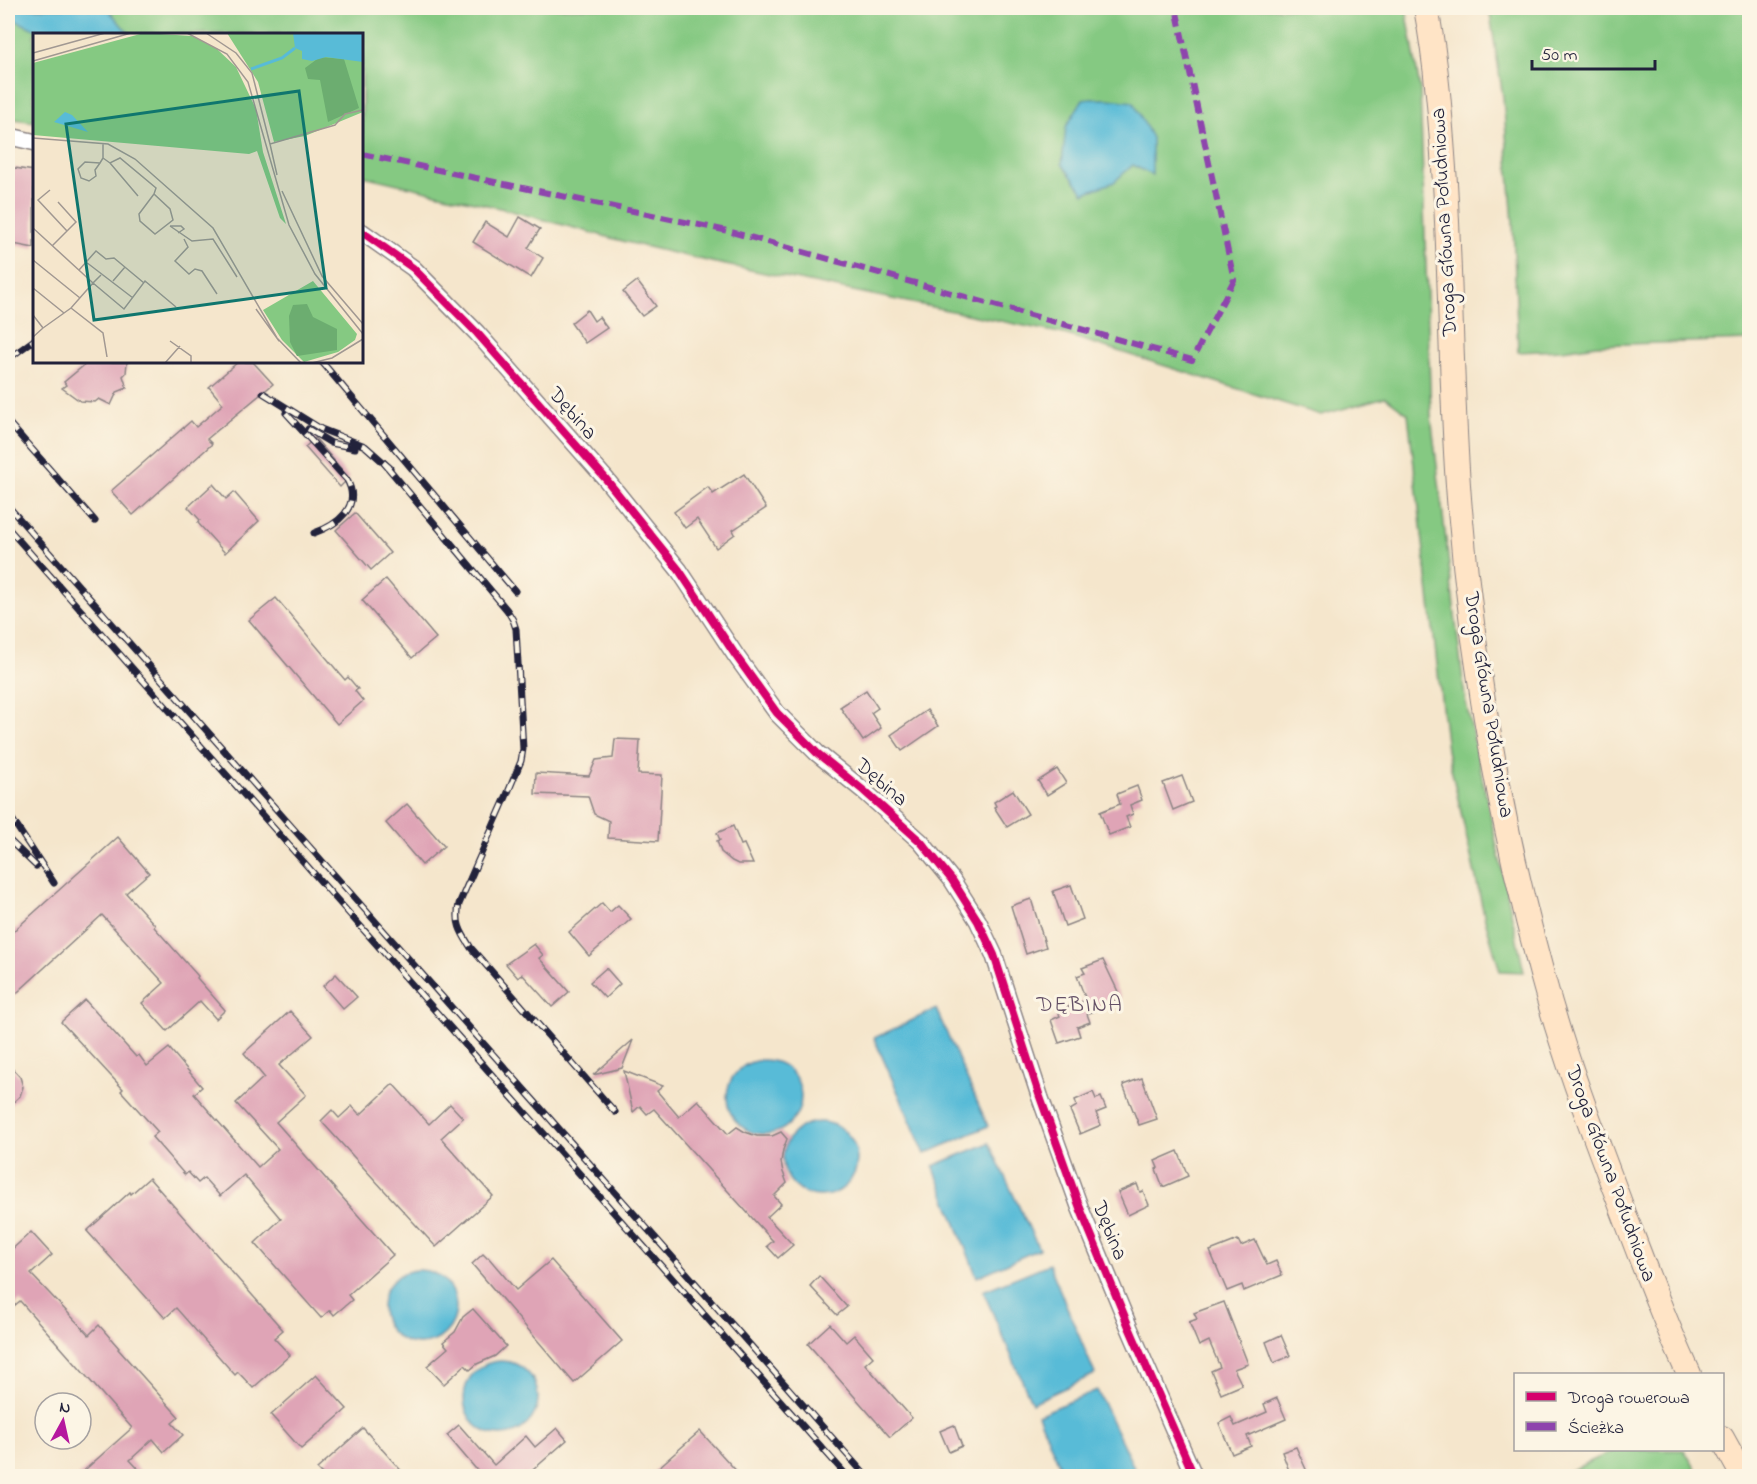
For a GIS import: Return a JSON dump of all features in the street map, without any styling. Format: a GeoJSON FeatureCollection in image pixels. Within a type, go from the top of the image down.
{"type":"FeatureCollection","features":[{"type":"Feature","properties":{"kind":"main road","name":"Droga Główna Południowa"},"geometry":{"type":"LineString","coordinates":[[1426,8],[1441,121],[1458,486],[1472,619],[1492,750],[1512,853],[1543,978],[1581,1099],[1655,1296],[1689,1373]]}},
{"type":"Feature","properties":{"kind":"main road"},"geometry":{"type":"LineString","coordinates":[[1724,1442],[1743,1476]]}},
{"type":"Feature","properties":{"kind":"street"},"geometry":{"type":"LineString","coordinates":[[8,136],[33,142]]}},
{"type":"Feature","properties":{"kind":"street","name":"Dębina"},"geometry":{"type":"LineString","coordinates":[[363,233],[413,268],[477,333],[604,478],[679,570],[777,713],[816,753],[864,791],[921,842],[952,880],[978,921],[994,955],[1040,1097],[1080,1208],[1194,1476]]}},
{"type":"Feature","properties":{"kind":"green space"},"geometry":{"type":"Polygon","coordinates":[[[8,8],[1406,8],[1420,89],[1431,416],[1465,698],[1524,972],[1500,971],[1485,919],[1447,750],[1408,414],[1385,397],[1321,415],[1064,334],[716,263],[626,242],[504,209],[364,176],[363,178],[363,33],[33,33],[33,122],[8,118],[8,8]]]}},
{"type":"Feature","properties":{"kind":"green space"},"geometry":{"type":"Polygon","coordinates":[[[1489,8],[1749,8],[1749,340],[1596,345],[1562,350],[1518,352],[1513,223],[1503,97],[1489,8]]]}},
{"type":"Feature","properties":{"kind":"green space"},"geometry":{"type":"Polygon","coordinates":[[[1613,1451],[1685,1451],[1700,1476],[1559,1476],[1613,1451]]]}},
{"type":"Feature","properties":{"kind":"water"},"geometry":{"type":"Polygon","coordinates":[[[8,8],[107,8],[128,33],[43,33],[8,17],[8,8]]]}},
{"type":"Feature","properties":{"kind":"water"},"geometry":{"type":"Polygon","coordinates":[[[1083,99],[1133,102],[1152,138],[1152,175],[1133,165],[1114,182],[1084,193],[1062,164],[1066,127],[1083,99]]]}},
{"type":"Feature","properties":{"kind":"water"},"geometry":{"type":"Polygon","coordinates":[[[936,1009],[988,1126],[925,1154],[874,1038],[936,1009]]]}},
{"type":"Feature","properties":{"kind":"water"},"geometry":{"type":"Polygon","coordinates":[[[757,1060],[771,1060],[785,1066],[795,1076],[801,1090],[801,1104],[795,1118],[785,1128],[771,1134],[757,1134],[743,1128],[733,1118],[727,1104],[727,1090],[733,1076],[743,1066],[757,1060]]]}},
{"type":"Feature","properties":{"kind":"water"},"geometry":{"type":"Polygon","coordinates":[[[813,1122],[827,1122],[841,1128],[851,1138],[857,1152],[855,1173],[841,1190],[827,1196],[813,1196],[799,1190],[789,1180],[783,1166],[783,1152],[789,1138],[799,1128],[813,1122]]]}},
{"type":"Feature","properties":{"kind":"water"},"geometry":{"type":"Polygon","coordinates":[[[989,1143],[1039,1249],[977,1277],[933,1166],[989,1143]]]}},
{"type":"Feature","properties":{"kind":"water"},"geometry":{"type":"Polygon","coordinates":[[[1049,1264],[1095,1374],[1032,1403],[983,1291],[1049,1264]]]}},
{"type":"Feature","properties":{"kind":"water"},"geometry":{"type":"Polygon","coordinates":[[[412,1270],[426,1270],[440,1276],[450,1286],[456,1300],[454,1321],[440,1338],[426,1344],[412,1344],[398,1338],[388,1328],[382,1314],[382,1300],[388,1286],[398,1276],[412,1270]]]}},
{"type":"Feature","properties":{"kind":"water"},"geometry":{"type":"Polygon","coordinates":[[[494,1361],[508,1361],[522,1367],[532,1377],[538,1391],[538,1405],[532,1419],[522,1429],[508,1435],[494,1435],[480,1429],[470,1419],[464,1405],[464,1391],[470,1377],[480,1367],[494,1361]]]}},
{"type":"Feature","properties":{"kind":"water"},"geometry":{"type":"Polygon","coordinates":[[[1097,1390],[1138,1476],[1064,1476],[1038,1415],[1097,1390]]]}},
{"type":"Feature","properties":{"kind":"building"},"geometry":{"type":"Polygon","coordinates":[[[8,167],[33,171],[33,248],[8,243],[8,167]]]}},
{"type":"Feature","properties":{"kind":"building"},"geometry":{"type":"Polygon","coordinates":[[[520,217],[540,229],[528,248],[543,258],[531,278],[473,242],[485,222],[509,237],[520,217]]]}},
{"type":"Feature","properties":{"kind":"building"},"geometry":{"type":"Polygon","coordinates":[[[637,281],[656,306],[642,316],[623,292],[637,281]]]}},
{"type":"Feature","properties":{"kind":"building"},"geometry":{"type":"Polygon","coordinates":[[[587,310],[594,321],[599,317],[607,328],[585,343],[571,323],[587,310]]]}},
{"type":"Feature","properties":{"kind":"building"},"geometry":{"type":"Polygon","coordinates":[[[87,363],[127,363],[126,373],[123,376],[127,388],[117,392],[111,405],[99,399],[95,402],[80,401],[62,388],[66,385],[64,382],[87,363]]]}},
{"type":"Feature","properties":{"kind":"building"},"geometry":{"type":"Polygon","coordinates":[[[237,363],[254,363],[273,384],[207,439],[212,444],[133,515],[111,491],[191,421],[196,427],[223,404],[209,387],[237,363]]]}},
{"type":"Feature","properties":{"kind":"building"},"geometry":{"type":"Polygon","coordinates":[[[315,438],[349,478],[340,487],[305,447],[315,438]]]}},
{"type":"Feature","properties":{"kind":"building"},"geometry":{"type":"Polygon","coordinates":[[[744,474],[766,508],[733,530],[735,534],[716,548],[697,519],[685,528],[674,512],[708,487],[713,494],[744,474]]]}},
{"type":"Feature","properties":{"kind":"building"},"geometry":{"type":"Polygon","coordinates":[[[213,484],[226,499],[234,492],[259,521],[225,553],[198,523],[200,520],[188,507],[213,484]]]}},
{"type":"Feature","properties":{"kind":"building"},"geometry":{"type":"Polygon","coordinates":[[[355,513],[390,553],[371,570],[336,530],[355,513]]]}},
{"type":"Feature","properties":{"kind":"building"},"geometry":{"type":"Polygon","coordinates":[[[386,579],[436,638],[412,658],[362,600],[386,579]]]}},
{"type":"Feature","properties":{"kind":"building"},"geometry":{"type":"Polygon","coordinates":[[[276,598],[345,680],[348,677],[358,689],[355,691],[363,701],[337,724],[249,620],[276,598]]]}},
{"type":"Feature","properties":{"kind":"building"},"geometry":{"type":"Polygon","coordinates":[[[866,690],[878,708],[871,713],[881,728],[863,741],[840,707],[866,690]]]}},
{"type":"Feature","properties":{"kind":"building"},"geometry":{"type":"Polygon","coordinates":[[[927,710],[938,726],[902,751],[891,735],[927,710]]]}},
{"type":"Feature","properties":{"kind":"building"},"geometry":{"type":"Polygon","coordinates":[[[615,739],[640,740],[638,774],[662,775],[658,841],[608,838],[609,821],[594,814],[588,796],[535,794],[536,773],[589,776],[596,760],[613,758],[615,739]]]}},
{"type":"Feature","properties":{"kind":"building"},"geometry":{"type":"Polygon","coordinates":[[[1057,769],[1066,783],[1047,795],[1038,781],[1057,769]]]}},
{"type":"Feature","properties":{"kind":"building"},"geometry":{"type":"Polygon","coordinates":[[[1182,776],[1192,802],[1173,810],[1163,783],[1182,776]]]}},
{"type":"Feature","properties":{"kind":"building"},"geometry":{"type":"Polygon","coordinates":[[[1137,786],[1142,800],[1130,805],[1133,814],[1126,817],[1130,827],[1109,835],[1100,812],[1120,804],[1117,794],[1137,786]]]}},
{"type":"Feature","properties":{"kind":"building"},"geometry":{"type":"Polygon","coordinates":[[[1013,790],[1028,814],[1007,827],[994,807],[996,806],[994,802],[1013,790]]]}},
{"type":"Feature","properties":{"kind":"building"},"geometry":{"type":"Polygon","coordinates":[[[407,804],[444,846],[422,865],[386,823],[407,804]]]}},
{"type":"Feature","properties":{"kind":"building"},"geometry":{"type":"Polygon","coordinates":[[[733,826],[753,864],[738,864],[721,852],[717,833],[733,826]]]}},
{"type":"Feature","properties":{"kind":"building"},"geometry":{"type":"Polygon","coordinates":[[[118,837],[149,873],[126,893],[225,1010],[216,1019],[200,1001],[167,1031],[142,1003],[164,983],[102,915],[8,1001],[8,936],[118,837]]]}},
{"type":"Feature","properties":{"kind":"building"},"geometry":{"type":"Polygon","coordinates":[[[1071,885],[1083,919],[1065,926],[1053,891],[1071,885]]]}},
{"type":"Feature","properties":{"kind":"building"},"geometry":{"type":"Polygon","coordinates":[[[1031,899],[1046,947],[1026,954],[1011,906],[1031,899]]]}},
{"type":"Feature","properties":{"kind":"building"},"geometry":{"type":"Polygon","coordinates":[[[602,903],[610,912],[618,905],[631,919],[589,956],[569,932],[602,903]]]}},
{"type":"Feature","properties":{"kind":"building"},"geometry":{"type":"Polygon","coordinates":[[[534,944],[543,955],[539,958],[569,992],[552,1007],[522,974],[518,978],[506,964],[534,944]]]}},
{"type":"Feature","properties":{"kind":"building"},"geometry":{"type":"Polygon","coordinates":[[[1103,960],[1121,998],[1087,1014],[1090,1022],[1077,1027],[1080,1036],[1059,1043],[1051,1020],[1060,1016],[1058,1011],[1086,1000],[1077,976],[1085,973],[1082,968],[1103,960]]]}},
{"type":"Feature","properties":{"kind":"building"},"geometry":{"type":"Polygon","coordinates":[[[606,968],[620,984],[605,998],[590,982],[606,968]]]}},
{"type":"Feature","properties":{"kind":"building"},"geometry":{"type":"Polygon","coordinates":[[[336,974],[357,997],[343,1009],[323,986],[336,974]]]}},
{"type":"Feature","properties":{"kind":"building"},"geometry":{"type":"Polygon","coordinates":[[[85,1000],[136,1057],[139,1055],[147,1066],[169,1048],[202,1087],[194,1094],[258,1167],[278,1149],[236,1103],[264,1077],[244,1053],[290,1011],[313,1036],[279,1065],[306,1095],[276,1122],[393,1255],[348,1295],[352,1300],[334,1315],[330,1310],[321,1318],[255,1243],[281,1219],[244,1175],[220,1196],[204,1178],[198,1183],[188,1172],[185,1175],[152,1137],[158,1132],[121,1091],[123,1089],[61,1022],[85,1000]]]}},
{"type":"Feature","properties":{"kind":"building"},"geometry":{"type":"Polygon","coordinates":[[[633,1040],[622,1068],[593,1075],[633,1040]]]}},
{"type":"Feature","properties":{"kind":"building"},"geometry":{"type":"Polygon","coordinates":[[[8,1064],[20,1077],[23,1087],[20,1096],[8,1107],[8,1064]]]}},
{"type":"Feature","properties":{"kind":"building"},"geometry":{"type":"Polygon","coordinates":[[[624,1071],[663,1086],[657,1091],[679,1117],[698,1100],[728,1134],[737,1127],[757,1136],[772,1136],[781,1132],[787,1139],[781,1162],[787,1183],[774,1196],[781,1204],[767,1217],[793,1245],[778,1258],[767,1246],[773,1241],[654,1109],[647,1114],[640,1106],[633,1112],[624,1071]]]}},
{"type":"Feature","properties":{"kind":"building"},"geometry":{"type":"Polygon","coordinates":[[[1142,1078],[1157,1119],[1139,1125],[1123,1085],[1142,1078]]]}},
{"type":"Feature","properties":{"kind":"building"},"geometry":{"type":"Polygon","coordinates":[[[393,1084],[429,1124],[450,1104],[463,1118],[441,1138],[493,1196],[436,1247],[321,1121],[332,1110],[339,1118],[352,1106],[360,1115],[393,1084]]]}},
{"type":"Feature","properties":{"kind":"building"},"geometry":{"type":"Polygon","coordinates":[[[1093,1092],[1096,1099],[1101,1097],[1106,1109],[1096,1113],[1101,1125],[1080,1134],[1070,1110],[1077,1106],[1075,1100],[1093,1092]]]}},
{"type":"Feature","properties":{"kind":"building"},"geometry":{"type":"Polygon","coordinates":[[[1178,1151],[1188,1176],[1163,1187],[1155,1161],[1178,1151]]]}},
{"type":"Feature","properties":{"kind":"building"},"geometry":{"type":"Polygon","coordinates":[[[149,1178],[283,1330],[274,1338],[290,1355],[253,1388],[238,1372],[235,1375],[176,1308],[165,1318],[87,1231],[149,1178]]]}},
{"type":"Feature","properties":{"kind":"building"},"geometry":{"type":"Polygon","coordinates":[[[1137,1184],[1149,1205],[1128,1215],[1118,1192],[1137,1184]]]}},
{"type":"Feature","properties":{"kind":"building"},"geometry":{"type":"Polygon","coordinates":[[[31,1232],[52,1255],[31,1274],[89,1335],[99,1325],[179,1417],[172,1423],[183,1435],[164,1452],[153,1439],[130,1460],[145,1476],[78,1476],[132,1428],[20,1301],[8,1311],[8,1253],[31,1232]]]}},
{"type":"Feature","properties":{"kind":"building"},"geometry":{"type":"Polygon","coordinates":[[[1238,1240],[1241,1246],[1255,1240],[1267,1265],[1276,1261],[1282,1275],[1244,1291],[1242,1285],[1227,1291],[1210,1251],[1238,1240]]]}},
{"type":"Feature","properties":{"kind":"building"},"geometry":{"type":"Polygon","coordinates":[[[483,1254],[516,1290],[551,1260],[622,1341],[574,1383],[472,1264],[483,1254]]]}},
{"type":"Feature","properties":{"kind":"building"},"geometry":{"type":"Polygon","coordinates":[[[819,1276],[847,1307],[837,1315],[810,1286],[819,1276]]]}},
{"type":"Feature","properties":{"kind":"building"},"geometry":{"type":"Polygon","coordinates":[[[1224,1302],[1248,1364],[1234,1369],[1242,1385],[1221,1394],[1211,1371],[1220,1367],[1209,1341],[1199,1346],[1189,1322],[1197,1319],[1194,1313],[1224,1302]]]}},
{"type":"Feature","properties":{"kind":"building"},"geometry":{"type":"Polygon","coordinates":[[[473,1309],[506,1346],[495,1356],[477,1364],[470,1370],[465,1365],[444,1384],[427,1366],[448,1348],[443,1342],[455,1332],[463,1317],[473,1309]]]}},
{"type":"Feature","properties":{"kind":"building"},"geometry":{"type":"Polygon","coordinates":[[[830,1324],[846,1342],[854,1335],[873,1357],[865,1364],[912,1418],[890,1437],[808,1344],[830,1324]]]}},
{"type":"Feature","properties":{"kind":"building"},"geometry":{"type":"Polygon","coordinates":[[[1281,1335],[1290,1356],[1274,1363],[1266,1342],[1281,1335]]]}},
{"type":"Feature","properties":{"kind":"building"},"geometry":{"type":"Polygon","coordinates":[[[316,1375],[347,1409],[301,1449],[271,1415],[316,1375]]]}},
{"type":"Feature","properties":{"kind":"building"},"geometry":{"type":"Polygon","coordinates":[[[1277,1398],[1286,1419],[1247,1436],[1251,1446],[1232,1454],[1219,1423],[1231,1417],[1235,1426],[1267,1412],[1264,1404],[1277,1398]]]}},
{"type":"Feature","properties":{"kind":"building"},"geometry":{"type":"Polygon","coordinates":[[[459,1425],[494,1465],[526,1436],[535,1447],[557,1428],[567,1440],[526,1476],[480,1476],[447,1435],[459,1425]]]}},
{"type":"Feature","properties":{"kind":"building"},"geometry":{"type":"Polygon","coordinates":[[[954,1425],[962,1446],[949,1452],[940,1431],[954,1425]]]}},
{"type":"Feature","properties":{"kind":"building"},"geometry":{"type":"Polygon","coordinates":[[[363,1428],[406,1476],[324,1476],[317,1469],[363,1428]]]}},
{"type":"Feature","properties":{"kind":"building"},"geometry":{"type":"Polygon","coordinates":[[[700,1431],[741,1476],[649,1476],[700,1431]]]}},
{"type":"Feature","properties":{"kind":"building"},"geometry":{"type":"Polygon","coordinates":[[[1296,1447],[1309,1476],[1291,1476],[1282,1452],[1296,1447]]]}},
{"type":"Feature","properties":{"kind":"railway"},"geometry":{"type":"LineString","coordinates":[[8,359],[33,341]]}},
{"type":"Feature","properties":{"kind":"railway"},"geometry":{"type":"LineString","coordinates":[[323,363],[515,591]]}},
{"type":"Feature","properties":{"kind":"railway"},"geometry":{"type":"LineString","coordinates":[[263,393],[321,429],[365,446],[390,468]]}},
{"type":"Feature","properties":{"kind":"railway"},"geometry":{"type":"LineString","coordinates":[[286,413],[347,480],[351,490],[351,499],[345,514],[323,530],[314,533]]}},
{"type":"Feature","properties":{"kind":"railway"},"geometry":{"type":"LineString","coordinates":[[8,422],[95,521]]}},
{"type":"Feature","properties":{"kind":"railway"},"geometry":{"type":"LineString","coordinates":[[308,429],[331,443],[355,448]]}},
{"type":"Feature","properties":{"kind":"railway"},"geometry":{"type":"LineString","coordinates":[[384,463],[507,610],[516,629],[523,749],[521,761],[459,904],[460,927],[471,948],[615,1112]]}},
{"type":"Feature","properties":{"kind":"railway"},"geometry":{"type":"LineString","coordinates":[[8,506],[866,1476]]}},
{"type":"Feature","properties":{"kind":"railway"},"geometry":{"type":"LineString","coordinates":[[8,528],[847,1476]]}},
{"type":"Feature","properties":{"kind":"railway"},"geometry":{"type":"LineString","coordinates":[[8,813],[54,883]]}},
{"type":"Feature","properties":{"kind":"railway"},"geometry":{"type":"LineString","coordinates":[[8,839],[36,866]]}},
{"type":"Feature","properties":{"kind":"marked path"},"geometry":{"type":"LineString","coordinates":[[363,154],[728,231],[1192,360],[1234,280],[1176,8]]}},
{"type":"Feature","properties":{"kind":"cycle path"},"geometry":{"type":"LineString","coordinates":[[363,233],[413,268],[477,333],[605,478],[679,570],[777,713],[817,753],[921,842],[952,880],[978,921],[994,955],[1040,1097],[1080,1208],[1194,1476]]}},
{"type":"Feature","properties":{"kind":"district","name":"DĘBINA"},"geometry":{"type":"Point","coordinates":[1080,1006]}}]}
